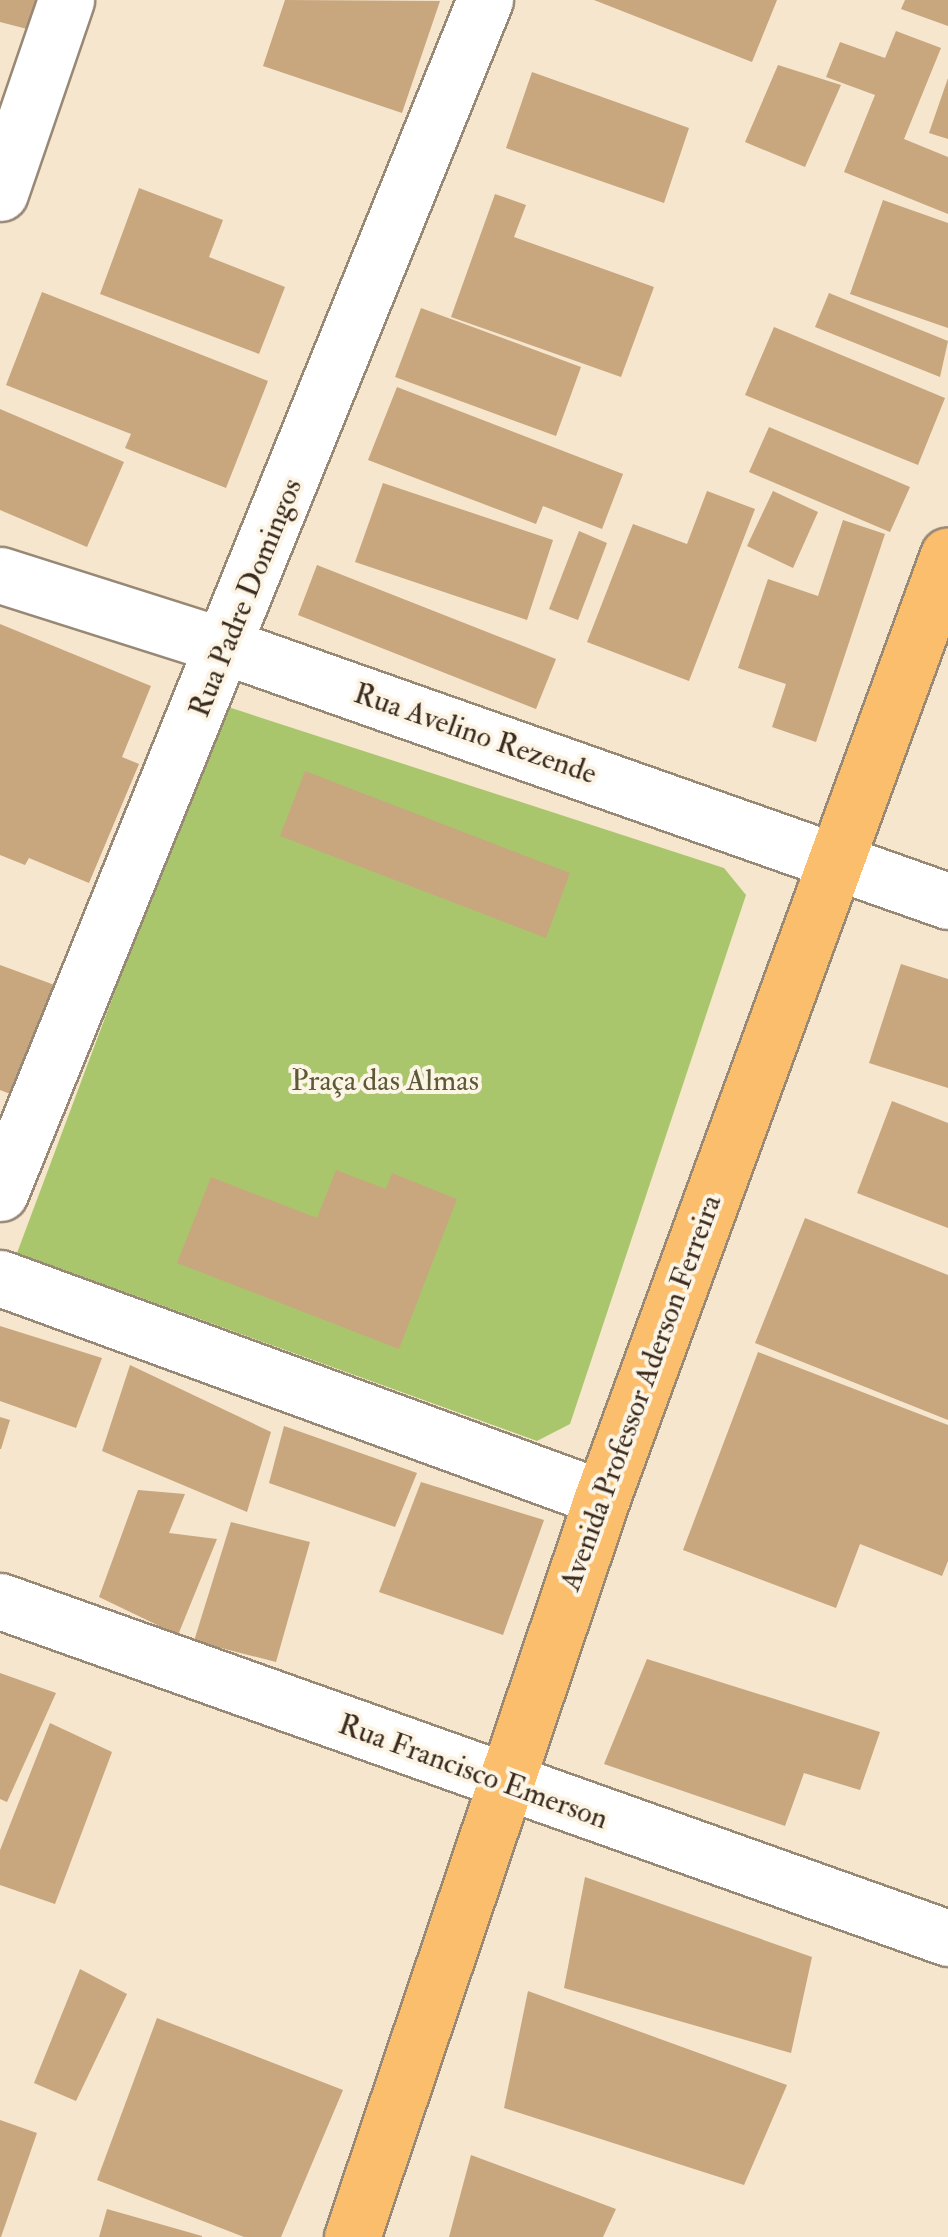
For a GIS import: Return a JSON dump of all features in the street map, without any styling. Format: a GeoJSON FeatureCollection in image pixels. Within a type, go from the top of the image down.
{"type":"FeatureCollection","features":[{"type":"Feature","properties":{"kind":"main road","name":"Avenida Professor Aderson Ferreira"},"geometry":{"type":"LineString","coordinates":[[352,2237],[602,1498],[832,859],[948,555]]}},
{"type":"Feature","properties":{"kind":"street"},"geometry":{"type":"LineString","coordinates":[[0,193],[66,0]]}},
{"type":"Feature","properties":{"kind":"street","name":"Rua Padre Domingos"},"geometry":{"type":"LineString","coordinates":[[0,1193],[227,646],[485,0]]}},
{"type":"Feature","properties":{"kind":"street","name":"Rua Avelino Rezende"},"geometry":{"type":"LineString","coordinates":[[0,575],[227,646],[948,901]]}},
{"type":"Feature","properties":{"kind":"street"},"geometry":{"type":"LineString","coordinates":[[0,1278],[602,1498]]}},
{"type":"Feature","properties":{"kind":"street","name":"Rua Francisco Emerson"},"geometry":{"type":"LineString","coordinates":[[0,1601],[504,1785],[948,1938]]}},
{"type":"Feature","properties":{"kind":"green space","name":"Praça das Almas"},"geometry":{"type":"Polygon","coordinates":[[[222,705],[724,868],[746,895],[570,1424],[537,1441],[17,1253],[222,705]]]}},
{"type":"Feature","properties":{"kind":"building"},"geometry":{"type":"Polygon","coordinates":[[[0,0],[43,0],[35,31],[0,22],[0,0]]]}},
{"type":"Feature","properties":{"kind":"building"},"geometry":{"type":"Polygon","coordinates":[[[285,0],[440,1],[402,113],[263,66],[285,0]]]}},
{"type":"Feature","properties":{"kind":"building"},"geometry":{"type":"Polygon","coordinates":[[[594,0],[777,0],[752,62],[594,0]]]}},
{"type":"Feature","properties":{"kind":"building"},"geometry":{"type":"Polygon","coordinates":[[[905,0],[948,0],[948,26],[901,9],[905,0]]]}},
{"type":"Feature","properties":{"kind":"building"},"geometry":{"type":"Polygon","coordinates":[[[896,31],[941,48],[904,139],[948,157],[948,214],[844,172],[875,95],[826,77],[840,42],[885,58],[896,31]]]}},
{"type":"Feature","properties":{"kind":"building"},"geometry":{"type":"Polygon","coordinates":[[[778,65],[841,85],[805,167],[745,142],[778,65]]]}},
{"type":"Feature","properties":{"kind":"building"},"geometry":{"type":"Polygon","coordinates":[[[532,72],[689,128],[664,203],[506,148],[532,72]]]}},
{"type":"Feature","properties":{"kind":"building"},"geometry":{"type":"Polygon","coordinates":[[[948,78],[948,139],[929,133],[948,78]]]}},
{"type":"Feature","properties":{"kind":"building"},"geometry":{"type":"Polygon","coordinates":[[[139,188],[223,220],[209,257],[285,287],[259,354],[100,294],[139,188]]]}},
{"type":"Feature","properties":{"kind":"building"},"geometry":{"type":"Polygon","coordinates":[[[495,194],[526,205],[514,237],[654,287],[621,377],[451,317],[495,194]]]}},
{"type":"Feature","properties":{"kind":"building"},"geometry":{"type":"Polygon","coordinates":[[[883,200],[948,223],[948,328],[850,294],[883,200]]]}},
{"type":"Feature","properties":{"kind":"building"},"geometry":{"type":"Polygon","coordinates":[[[42,292],[268,381],[226,488],[125,448],[131,434],[6,385],[42,292]]]}},
{"type":"Feature","properties":{"kind":"building"},"geometry":{"type":"Polygon","coordinates":[[[829,293],[948,341],[940,377],[815,327],[829,293]]]}},
{"type":"Feature","properties":{"kind":"building"},"geometry":{"type":"Polygon","coordinates":[[[421,308],[581,367],[556,436],[395,377],[421,308]]]}},
{"type":"Feature","properties":{"kind":"building"},"geometry":{"type":"Polygon","coordinates":[[[774,327],[945,398],[918,465],[745,395],[774,327]]]}},
{"type":"Feature","properties":{"kind":"building"},"geometry":{"type":"Polygon","coordinates":[[[397,387],[623,474],[602,529],[543,506],[536,524],[368,460],[397,387]]]}},
{"type":"Feature","properties":{"kind":"building"},"geometry":{"type":"Polygon","coordinates":[[[0,409],[124,462],[87,547],[0,510],[0,409]]]}},
{"type":"Feature","properties":{"kind":"building"},"geometry":{"type":"Polygon","coordinates":[[[769,427],[910,487],[890,532],[749,472],[769,427]]]}},
{"type":"Feature","properties":{"kind":"building"},"geometry":{"type":"Polygon","coordinates":[[[383,483],[553,540],[527,620],[355,562],[383,483]]]}},
{"type":"Feature","properties":{"kind":"building"},"geometry":{"type":"Polygon","coordinates":[[[707,491],[755,509],[689,681],[587,642],[633,524],[687,544],[707,491]]]}},
{"type":"Feature","properties":{"kind":"building"},"geometry":{"type":"Polygon","coordinates":[[[773,491],[818,512],[793,568],[747,546],[773,491]]]}},
{"type":"Feature","properties":{"kind":"building"},"geometry":{"type":"Polygon","coordinates":[[[843,520],[885,534],[816,742],[772,727],[786,684],[738,668],[768,579],[818,596],[843,520]]]}},
{"type":"Feature","properties":{"kind":"building"},"geometry":{"type":"Polygon","coordinates":[[[579,531],[607,543],[578,620],[549,609],[579,531]]]}},
{"type":"Feature","properties":{"kind":"building"},"geometry":{"type":"Polygon","coordinates":[[[317,565],[556,659],[536,709],[298,615],[317,565]]]}},
{"type":"Feature","properties":{"kind":"building"},"geometry":{"type":"Polygon","coordinates":[[[0,624],[151,686],[122,757],[139,764],[89,883],[29,858],[25,865],[0,855],[0,624]]]}},
{"type":"Feature","properties":{"kind":"building"},"geometry":{"type":"Polygon","coordinates":[[[305,771],[570,873],[546,938],[280,836],[305,771]]]}},
{"type":"Feature","properties":{"kind":"building"},"geometry":{"type":"Polygon","coordinates":[[[901,964],[948,979],[948,1088],[869,1063],[901,964]]]}},
{"type":"Feature","properties":{"kind":"building"},"geometry":{"type":"Polygon","coordinates":[[[0,965],[60,987],[18,1097],[0,1090],[0,965]]]}},
{"type":"Feature","properties":{"kind":"building"},"geometry":{"type":"Polygon","coordinates":[[[892,1101],[948,1123],[948,1228],[857,1193],[892,1101]]]}},
{"type":"Feature","properties":{"kind":"building"},"geometry":{"type":"Polygon","coordinates":[[[336,1170],[386,1189],[392,1173],[457,1199],[399,1349],[177,1263],[211,1177],[317,1218],[336,1170]]]}},
{"type":"Feature","properties":{"kind":"building"},"geometry":{"type":"Polygon","coordinates":[[[805,1218],[948,1275],[948,1420],[755,1343],[805,1218]]]}},
{"type":"Feature","properties":{"kind":"building"},"geometry":{"type":"Polygon","coordinates":[[[0,1326],[102,1358],[76,1428],[0,1401],[0,1326]]]}},
{"type":"Feature","properties":{"kind":"building"},"geometry":{"type":"Polygon","coordinates":[[[758,1352],[948,1425],[948,1561],[942,1576],[860,1544],[836,1608],[683,1550],[758,1352]]]}},
{"type":"Feature","properties":{"kind":"building"},"geometry":{"type":"Polygon","coordinates":[[[130,1365],[271,1432],[247,1512],[102,1451],[130,1365]]]}},
{"type":"Feature","properties":{"kind":"building"},"geometry":{"type":"Polygon","coordinates":[[[0,1417],[10,1420],[1,1449],[0,1449],[0,1417]]]}},
{"type":"Feature","properties":{"kind":"building"},"geometry":{"type":"Polygon","coordinates":[[[284,1426],[417,1473],[395,1527],[269,1483],[284,1426]]]}},
{"type":"Feature","properties":{"kind":"building"},"geometry":{"type":"Polygon","coordinates":[[[421,1482],[544,1520],[503,1635],[379,1592],[421,1482]]]}},
{"type":"Feature","properties":{"kind":"building"},"geometry":{"type":"Polygon","coordinates":[[[138,1490],[185,1494],[169,1533],[217,1539],[178,1635],[99,1597],[138,1490]]]}},
{"type":"Feature","properties":{"kind":"building"},"geometry":{"type":"Polygon","coordinates":[[[231,1522],[310,1542],[276,1662],[194,1641],[231,1522]]]}},
{"type":"Feature","properties":{"kind":"building"},"geometry":{"type":"Polygon","coordinates":[[[647,1659],[880,1732],[860,1790],[804,1773],[785,1826],[604,1764],[647,1659]]]}},
{"type":"Feature","properties":{"kind":"building"},"geometry":{"type":"Polygon","coordinates":[[[0,1673],[56,1693],[7,1802],[0,1799],[0,1673]]]}},
{"type":"Feature","properties":{"kind":"building"},"geometry":{"type":"Polygon","coordinates":[[[50,1723],[112,1752],[55,1904],[0,1885],[0,1850],[50,1723]]]}},
{"type":"Feature","properties":{"kind":"building"},"geometry":{"type":"Polygon","coordinates":[[[585,1877],[812,1957],[791,2053],[564,1988],[585,1877]]]}},
{"type":"Feature","properties":{"kind":"building"},"geometry":{"type":"Polygon","coordinates":[[[80,1969],[127,1994],[76,2101],[34,2083],[80,1969]]]}},
{"type":"Feature","properties":{"kind":"building"},"geometry":{"type":"Polygon","coordinates":[[[528,1991],[787,2085],[744,2185],[504,2108],[528,1991]]]}},
{"type":"Feature","properties":{"kind":"building"},"geometry":{"type":"Polygon","coordinates":[[[157,2018],[343,2090],[281,2237],[244,2237],[97,2180],[157,2018]]]}},
{"type":"Feature","properties":{"kind":"building"},"geometry":{"type":"Polygon","coordinates":[[[0,2120],[37,2133],[1,2237],[0,2237],[0,2120]]]}},
{"type":"Feature","properties":{"kind":"building"},"geometry":{"type":"Polygon","coordinates":[[[471,2155],[616,2209],[603,2237],[449,2237],[471,2155]]]}},
{"type":"Feature","properties":{"kind":"building"},"geometry":{"type":"Polygon","coordinates":[[[107,2209],[202,2236],[202,2237],[99,2237],[107,2209]]]}}]}
